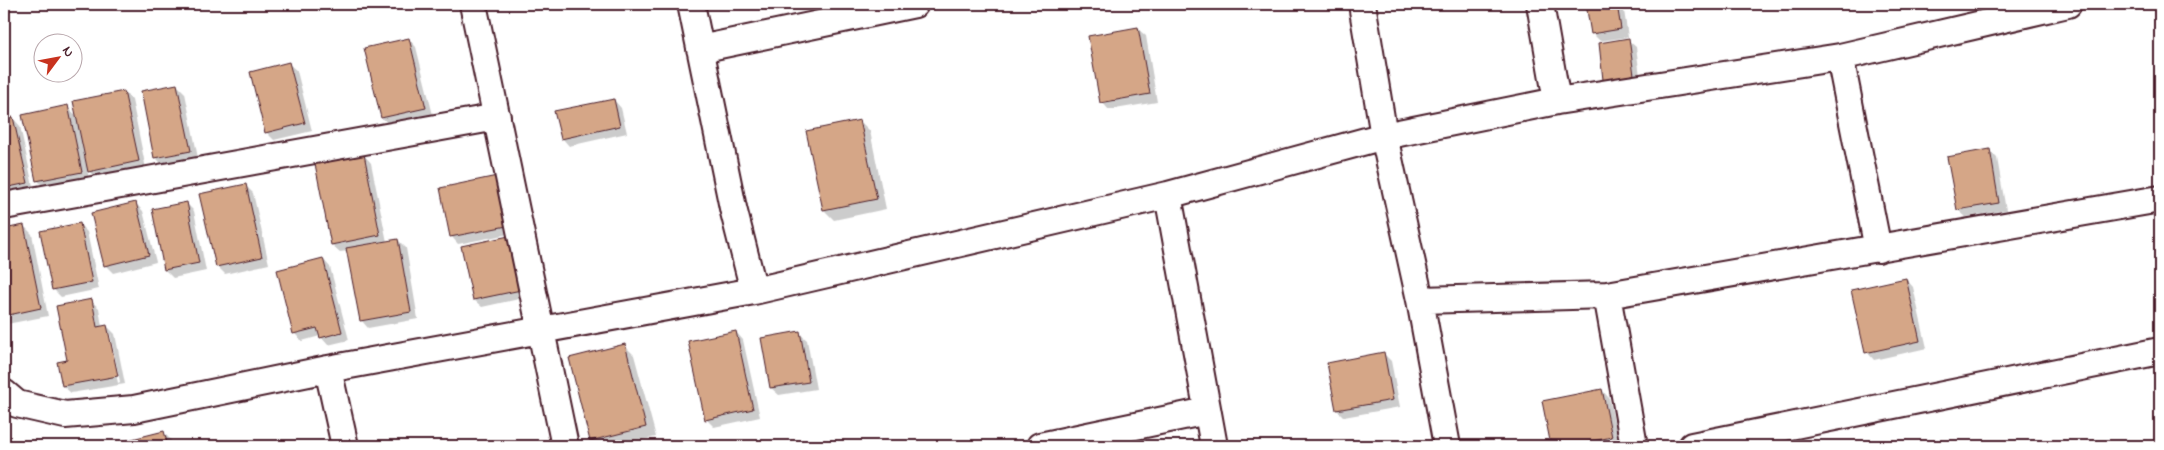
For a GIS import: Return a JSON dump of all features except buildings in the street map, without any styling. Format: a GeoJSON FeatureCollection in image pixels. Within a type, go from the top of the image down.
{"type":"FeatureCollection","features":[{"type":"Feature","properties":{"kind":"street"},"geometry":{"type":"LineString","coordinates":[[473,4],[565,446]]}},
{"type":"Feature","properties":{"kind":"street"},"geometry":{"type":"LineString","coordinates":[[691,4],[733,208],[754,291]]}},
{"type":"Feature","properties":{"kind":"street"},"geometry":{"type":"LineString","coordinates":[[700,49],[915,4]]}},
{"type":"Feature","properties":{"kind":"street"},"geometry":{"type":"LineString","coordinates":[[1362,4],[1384,136],[1420,300],[1447,446]]}},
{"type":"Feature","properties":{"kind":"street"},"geometry":{"type":"LineString","coordinates":[[1540,4],[1557,101]]}},
{"type":"Feature","properties":{"kind":"street"},"geometry":{"type":"LineString","coordinates":[[4,393],[17,404],[65,415],[134,409],[328,369],[754,291],[1168,195],[1384,136],[1557,101],[1840,56],[2068,4]]}},
{"type":"Feature","properties":{"kind":"street"},"geometry":{"type":"LineString","coordinates":[[1840,56],[1878,249]]}},
{"type":"Feature","properties":{"kind":"street"},"geometry":{"type":"LineString","coordinates":[[4,206],[497,117]]}},
{"type":"Feature","properties":{"kind":"street"},"geometry":{"type":"LineString","coordinates":[[1168,195],[1214,446]]}},
{"type":"Feature","properties":{"kind":"street"},"geometry":{"type":"LineString","coordinates":[[1420,300],[1607,295],[2160,199]]}},
{"type":"Feature","properties":{"kind":"street"},"geometry":{"type":"LineString","coordinates":[[1607,295],[1634,446]]}},
{"type":"Feature","properties":{"kind":"street"},"geometry":{"type":"LineString","coordinates":[[1692,446],[2160,351]]}},
{"type":"Feature","properties":{"kind":"street"},"geometry":{"type":"LineString","coordinates":[[328,369],[345,446]]}},
{"type":"Feature","properties":{"kind":"street"},"geometry":{"type":"LineString","coordinates":[[1040,446],[1208,411]]}}]}
